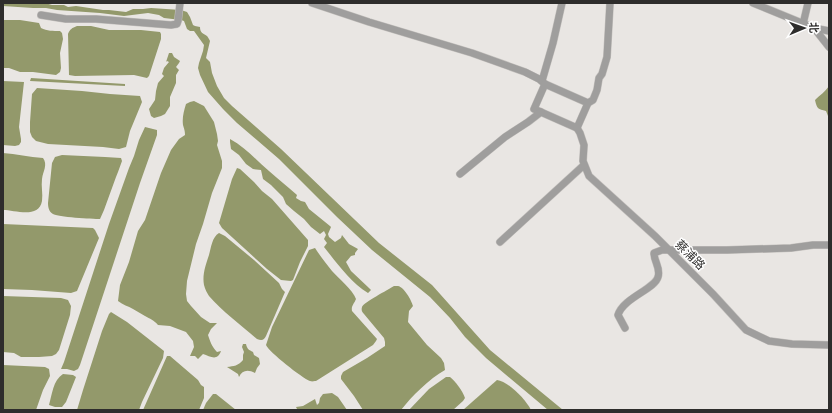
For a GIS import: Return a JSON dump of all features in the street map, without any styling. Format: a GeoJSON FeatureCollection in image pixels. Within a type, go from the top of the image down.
{"type":"FeatureCollection","features":[{"type":"Feature","properties":{"kind":"street"},"geometry":{"type":"LineString","coordinates":[[312,3],[472,53],[526,72],[544,83],[588,103]]}},
{"type":"Feature","properties":{"kind":"street"},"geometry":{"type":"LineString","coordinates":[[562,3],[544,83],[534,109],[577,128],[588,103],[593,100],[607,57],[610,3]]}},
{"type":"Feature","properties":{"kind":"street"},"geometry":{"type":"LineString","coordinates":[[753,3],[803,24],[829,31]]}},
{"type":"Feature","properties":{"kind":"street"},"geometry":{"type":"LineString","coordinates":[[803,24],[808,3]]}},
{"type":"Feature","properties":{"kind":"street"},"geometry":{"type":"LineString","coordinates":[[41,15],[66,19],[96,19],[171,26],[177,24],[180,6]]}},
{"type":"Feature","properties":{"kind":"street"},"geometry":{"type":"LineString","coordinates":[[814,28],[829,47]]}},
{"type":"Feature","properties":{"kind":"street"},"geometry":{"type":"LineString","coordinates":[[460,174],[505,137],[541,112]]}},
{"type":"Feature","properties":{"kind":"street","name":"蔡浦路"},"geometry":{"type":"LineString","coordinates":[[577,128],[584,145],[583,161],[588,176],[670,250],[746,330],[769,341],[792,344],[829,344]]}},
{"type":"Feature","properties":{"kind":"street"},"geometry":{"type":"LineString","coordinates":[[500,242],[584,164]]}},
{"type":"Feature","properties":{"kind":"street"},"geometry":{"type":"LineString","coordinates":[[625,328],[618,315],[619,311],[638,294],[656,283],[658,278],[659,270],[654,253],[662,250],[727,250],[829,245]]}},
{"type":"Feature","properties":{"kind":"shaded area"},"geometry":{"type":"Polygon","coordinates":[[[3,3],[45,3],[52,5],[64,5],[68,7],[76,6],[126,12],[133,9],[151,8],[181,10],[187,12],[193,25],[200,27],[201,32],[207,36],[210,41],[206,58],[210,62],[217,86],[224,98],[281,149],[379,243],[432,285],[490,350],[563,410],[548,410],[486,358],[465,337],[450,318],[430,297],[372,250],[279,159],[223,109],[208,92],[200,75],[198,68],[204,45],[194,31],[187,29],[184,21],[164,18],[159,15],[148,13],[124,16],[46,8],[3,6],[3,3]]]}},
{"type":"Feature","properties":{"kind":"shaded area"},"geometry":{"type":"Polygon","coordinates":[[[3,20],[20,20],[39,23],[43,29],[60,31],[63,39],[60,53],[60,72],[56,75],[20,72],[9,68],[3,68],[3,20]]]}},
{"type":"Feature","properties":{"kind":"shaded area"},"geometry":{"type":"Polygon","coordinates":[[[77,26],[91,26],[109,30],[141,30],[160,32],[161,39],[149,76],[147,78],[134,75],[69,75],[68,34],[71,29],[77,26]]]}},
{"type":"Feature","properties":{"kind":"shaded area"},"geometry":{"type":"Polygon","coordinates":[[[169,53],[172,53],[174,57],[180,61],[176,67],[179,70],[176,75],[176,83],[170,97],[170,106],[165,114],[154,118],[151,116],[149,109],[155,100],[158,83],[164,76],[162,74],[164,68],[169,62],[166,62],[169,53]]]}},
{"type":"Feature","properties":{"kind":"shaded area"},"geometry":{"type":"Polygon","coordinates":[[[31,78],[125,84],[125,86],[30,81],[31,78]]]}},
{"type":"Feature","properties":{"kind":"shaded area"},"geometry":{"type":"Polygon","coordinates":[[[3,81],[24,82],[19,127],[21,142],[19,145],[15,146],[3,145],[3,81]]]}},
{"type":"Feature","properties":{"kind":"shaded area"},"geometry":{"type":"Polygon","coordinates":[[[829,86],[829,117],[826,111],[818,108],[815,100],[829,86]]]}},
{"type":"Feature","properties":{"kind":"shaded area"},"geometry":{"type":"Polygon","coordinates":[[[37,88],[140,96],[142,102],[130,131],[126,147],[119,149],[48,144],[36,141],[30,132],[30,122],[32,94],[37,88]]]}},
{"type":"Feature","properties":{"kind":"shaded area"},"geometry":{"type":"Polygon","coordinates":[[[194,101],[204,106],[214,122],[218,141],[217,145],[222,161],[222,168],[212,193],[196,244],[187,281],[186,294],[187,301],[201,317],[210,323],[217,323],[208,335],[215,350],[217,352],[221,351],[215,357],[203,354],[198,359],[195,356],[190,356],[194,347],[193,341],[186,332],[170,326],[158,325],[152,320],[118,301],[120,285],[129,262],[138,231],[145,220],[161,173],[171,150],[179,139],[185,135],[183,120],[186,104],[194,101]]]}},
{"type":"Feature","properties":{"kind":"shaded area"},"geometry":{"type":"Polygon","coordinates":[[[145,127],[157,130],[157,135],[80,365],[78,369],[74,371],[61,369],[109,224],[145,127]]]}},
{"type":"Feature","properties":{"kind":"shaded area"},"geometry":{"type":"Polygon","coordinates":[[[230,139],[246,150],[297,195],[296,198],[305,202],[309,209],[330,226],[331,227],[328,234],[329,237],[335,242],[341,238],[342,235],[349,244],[358,249],[355,255],[351,256],[346,262],[351,271],[371,290],[368,293],[361,289],[350,278],[324,247],[327,243],[324,239],[326,235],[324,231],[320,234],[286,204],[283,197],[263,179],[261,170],[253,169],[231,149],[230,139]]]}},
{"type":"Feature","properties":{"kind":"shaded area"},"geometry":{"type":"Polygon","coordinates":[[[3,153],[43,158],[45,166],[42,182],[42,201],[40,207],[36,210],[26,212],[3,210],[3,153]]]}},
{"type":"Feature","properties":{"kind":"shaded area"},"geometry":{"type":"Polygon","coordinates":[[[62,155],[121,158],[122,161],[100,219],[61,216],[53,214],[50,211],[48,203],[52,163],[55,157],[62,155]]]}},
{"type":"Feature","properties":{"kind":"shaded area"},"geometry":{"type":"Polygon","coordinates":[[[237,168],[240,169],[272,199],[308,240],[308,246],[293,280],[291,281],[281,280],[267,269],[222,228],[219,223],[232,179],[237,168]]]}},
{"type":"Feature","properties":{"kind":"shaded area"},"geometry":{"type":"Polygon","coordinates":[[[3,224],[93,228],[99,238],[77,291],[71,293],[3,289],[3,224]]]}},
{"type":"Feature","properties":{"kind":"shaded area"},"geometry":{"type":"Polygon","coordinates":[[[219,233],[225,236],[254,260],[279,283],[285,292],[263,340],[257,339],[226,313],[214,302],[205,289],[205,270],[213,240],[219,233]]]}},
{"type":"Feature","properties":{"kind":"shaded area"},"geometry":{"type":"Polygon","coordinates":[[[315,248],[332,271],[349,288],[356,299],[352,306],[352,311],[377,339],[373,345],[316,381],[310,381],[286,364],[266,345],[272,327],[309,250],[315,248]]]}},
{"type":"Feature","properties":{"kind":"shaded area"},"geometry":{"type":"Polygon","coordinates":[[[394,286],[398,286],[405,291],[413,306],[409,311],[408,322],[427,345],[441,358],[444,363],[445,370],[421,388],[401,410],[363,410],[341,379],[341,376],[343,372],[385,346],[384,338],[363,312],[362,307],[376,296],[394,286]]]}},
{"type":"Feature","properties":{"kind":"shaded area"},"geometry":{"type":"Polygon","coordinates":[[[3,296],[61,298],[68,300],[71,306],[70,315],[59,350],[56,354],[52,356],[21,357],[14,353],[3,352],[3,296]]]}},
{"type":"Feature","properties":{"kind":"shaded area"},"geometry":{"type":"Polygon","coordinates":[[[111,312],[127,322],[164,351],[163,358],[139,410],[77,410],[102,331],[111,312]]]}},
{"type":"Feature","properties":{"kind":"shaded area"},"geometry":{"type":"Polygon","coordinates":[[[243,344],[246,344],[248,349],[259,358],[260,364],[255,373],[246,371],[239,377],[238,374],[227,367],[238,365],[243,360],[243,344]]]}},
{"type":"Feature","properties":{"kind":"shaded area"},"geometry":{"type":"Polygon","coordinates":[[[167,356],[170,356],[204,387],[204,398],[199,410],[143,410],[167,356]]]}},
{"type":"Feature","properties":{"kind":"shaded area"},"geometry":{"type":"Polygon","coordinates":[[[3,365],[45,367],[49,369],[50,376],[36,410],[3,410],[3,365]]]}},
{"type":"Feature","properties":{"kind":"shaded area"},"geometry":{"type":"Polygon","coordinates":[[[63,374],[73,375],[76,377],[66,402],[62,407],[49,405],[55,384],[63,374]]]}},
{"type":"Feature","properties":{"kind":"shaded area"},"geometry":{"type":"Polygon","coordinates":[[[446,377],[450,377],[454,381],[461,389],[465,398],[453,410],[409,410],[429,389],[446,377]]]}},
{"type":"Feature","properties":{"kind":"shaded area"},"geometry":{"type":"Polygon","coordinates":[[[497,380],[511,387],[525,401],[531,410],[463,410],[497,380]]]}},
{"type":"Feature","properties":{"kind":"shaded area"},"geometry":{"type":"Polygon","coordinates":[[[332,393],[338,397],[347,410],[297,410],[296,407],[303,406],[315,399],[317,405],[323,394],[332,393]]]}},
{"type":"Feature","properties":{"kind":"shaded area"},"geometry":{"type":"Polygon","coordinates":[[[213,394],[216,394],[236,410],[203,410],[213,394]]]}}]}
